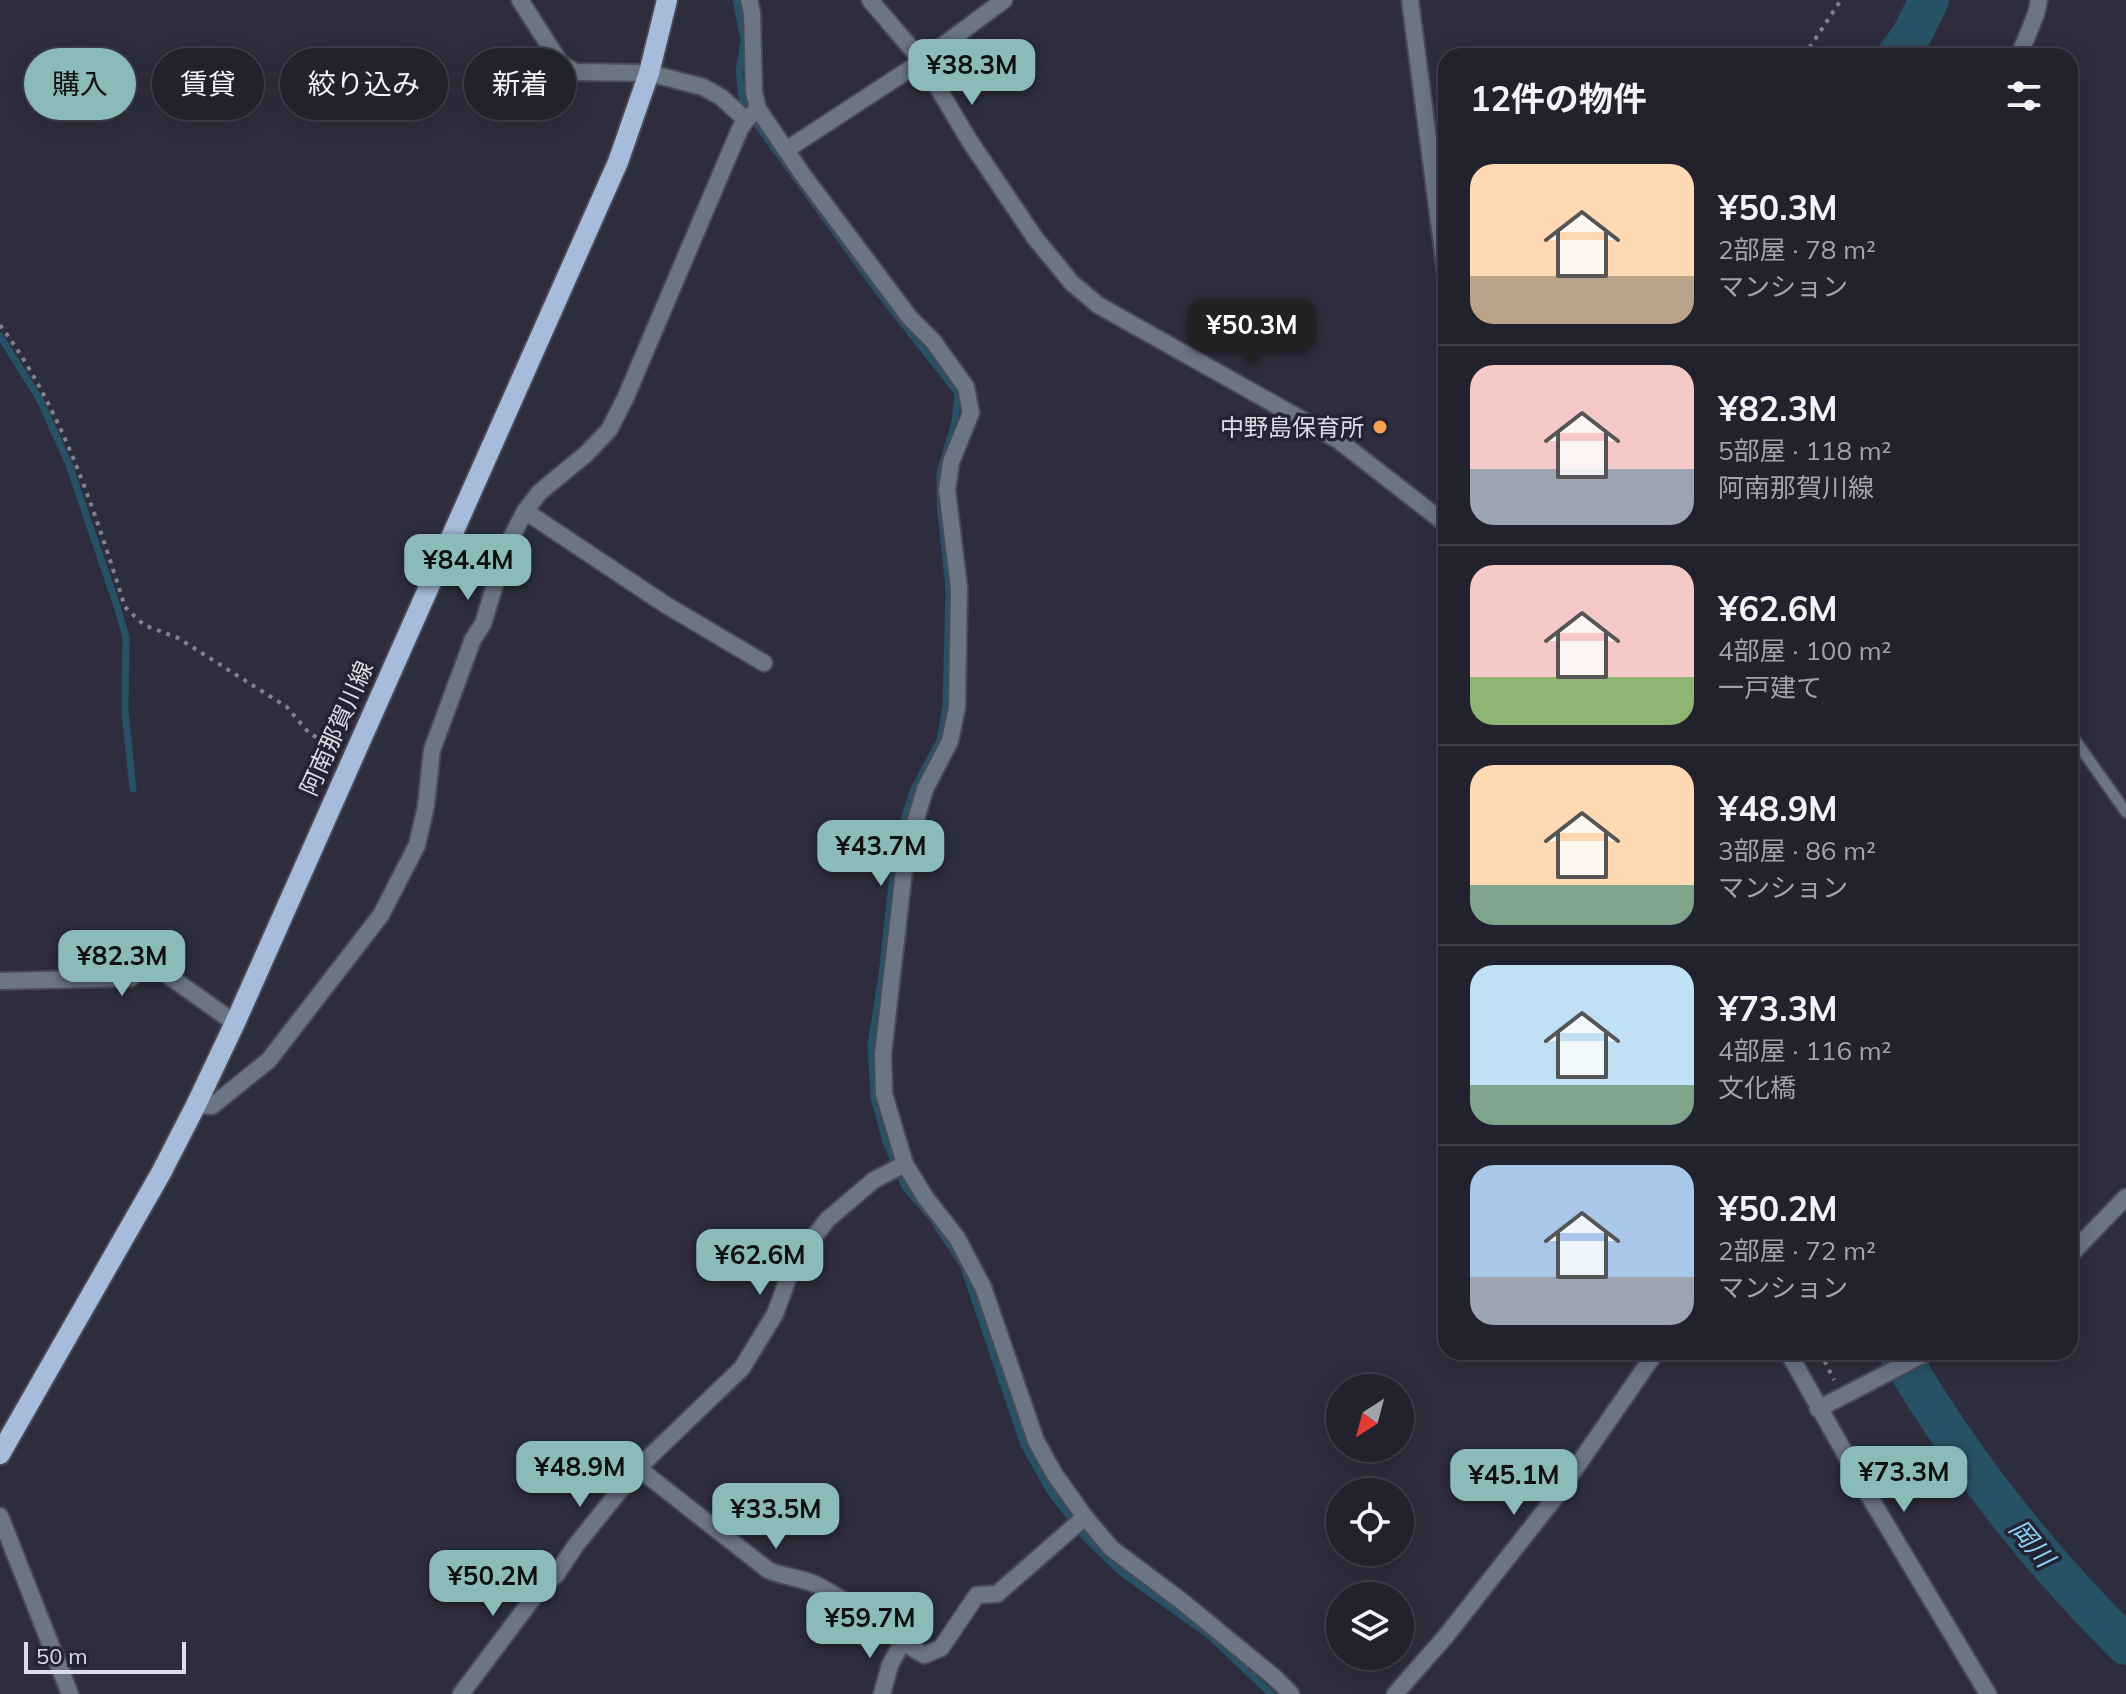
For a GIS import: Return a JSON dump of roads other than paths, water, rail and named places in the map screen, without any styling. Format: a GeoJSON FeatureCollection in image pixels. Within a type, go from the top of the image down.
{"type":"FeatureCollection","features":[{"type":"Feature","properties":{"kind":"main road","name":"阿南那賀川線"},"geometry":{"type":"LineString","coordinates":[[0,1454],[161,1173],[235,1023],[618,162],[649,73],[667,0]]}},
{"type":"Feature","properties":{"kind":"street"},"geometry":{"type":"LineString","coordinates":[[520,0],[561,64],[576,72],[649,73],[703,87],[752,114],[786,150],[910,318],[933,341],[966,387],[971,413],[951,462],[947,490],[959,588],[957,707],[950,741],[925,789],[906,853],[883,1054],[884,1094],[905,1164],[925,1197],[957,1238],[983,1287],[1036,1441],[1055,1475],[1111,1548],[1184,1603],[1291,1694]]}},
{"type":"Feature","properties":{"kind":"street"},"geometry":{"type":"LineString","coordinates":[[196,1105],[212,1106],[269,1060],[381,915],[404,873],[417,845],[426,806],[432,750],[473,639],[483,624],[506,548],[525,511],[540,492],[586,454],[609,430],[752,114],[752,13],[749,0]]}},
{"type":"Feature","properties":{"kind":"street"},"geometry":{"type":"LineString","coordinates":[[870,0],[922,61],[993,177],[1035,238],[1072,283],[1098,305],[1338,440],[1438,518]]}},
{"type":"Feature","properties":{"kind":"street"},"geometry":{"type":"LineString","coordinates":[[786,150],[922,61],[1004,0]]}},
{"type":"Feature","properties":{"kind":"street"},"geometry":{"type":"LineString","coordinates":[[1410,0],[1438,214]]}},
{"type":"Feature","properties":{"kind":"street"},"geometry":{"type":"LineString","coordinates":[[2022,48],[2039,0]]}},
{"type":"Feature","properties":{"kind":"street"},"geometry":{"type":"LineString","coordinates":[[525,511],[666,605],[764,663]]}},
{"type":"Feature","properties":{"kind":"street"},"geometry":{"type":"LineString","coordinates":[[0,981],[131,978],[149,962],[235,1023]]}},
{"type":"Feature","properties":{"kind":"street"},"geometry":{"type":"LineString","coordinates":[[461,1694],[543,1585],[556,1575],[638,1468],[742,1368],[775,1314],[793,1265],[827,1220],[874,1180],[905,1164]]}},
{"type":"Feature","properties":{"kind":"street"},"geometry":{"type":"LineString","coordinates":[[2078,1247],[2126,1197]]}},
{"type":"Feature","properties":{"kind":"street"},"geometry":{"type":"LineString","coordinates":[[1395,1694],[1446,1636],[1557,1495],[1650,1360]]}},
{"type":"Feature","properties":{"kind":"street"},"geometry":{"type":"LineString","coordinates":[[1792,1360],[1818,1409],[1988,1694]]}},
{"type":"Feature","properties":{"kind":"street"},"geometry":{"type":"LineString","coordinates":[[1818,1409],[1913,1360]]}},
{"type":"Feature","properties":{"kind":"street"},"geometry":{"type":"LineString","coordinates":[[638,1468],[768,1570],[787,1578],[803,1577],[924,1655],[941,1648],[977,1595],[997,1594],[1085,1517]]}},
{"type":"Feature","properties":{"kind":"street"},"geometry":{"type":"LineString","coordinates":[[0,1516],[70,1694]]}},
{"type":"Feature","properties":{"kind":"street"},"geometry":{"type":"LineString","coordinates":[[882,1694],[890,1665],[902,1643]]}},
{"type":"Feature","properties":{"kind":"lane"},"geometry":{"type":"LineString","coordinates":[[2078,744],[2126,812]]}},
{"type":"Feature","properties":{"kind":"waterway"},"geometry":{"type":"LineString","coordinates":[[736,0],[744,40],[739,72],[742,97],[756,123],[880,294],[958,393],[955,422],[940,473],[949,589],[946,707],[940,740],[913,791],[896,845],[871,1045],[874,1097],[886,1142],[906,1188],[932,1218],[963,1265],[1024,1445],[1050,1491],[1086,1538],[1121,1572],[1210,1636],[1271,1694]]}},
{"type":"Feature","properties":{"kind":"waterway","name":"岡川"},"geometry":{"type":"LineString","coordinates":[[1903,48],[1929,0]]}},
{"type":"Feature","properties":{"kind":"waterway"},"geometry":{"type":"LineString","coordinates":[[0,336],[39,398],[68,462],[117,606],[126,637],[125,712],[133,789]]}},
{"type":"Feature","properties":{"kind":"waterway","name":"岡川"},"geometry":{"type":"LineString","coordinates":[[1903,1360],[1948,1431],[2002,1506],[2093,1612],[2126,1645]]}},
{"type":"Feature","properties":{"kind":"place","name":"中野島保育所"},"geometry":{"type":"Point","coordinates":[1380,427]}}]}
